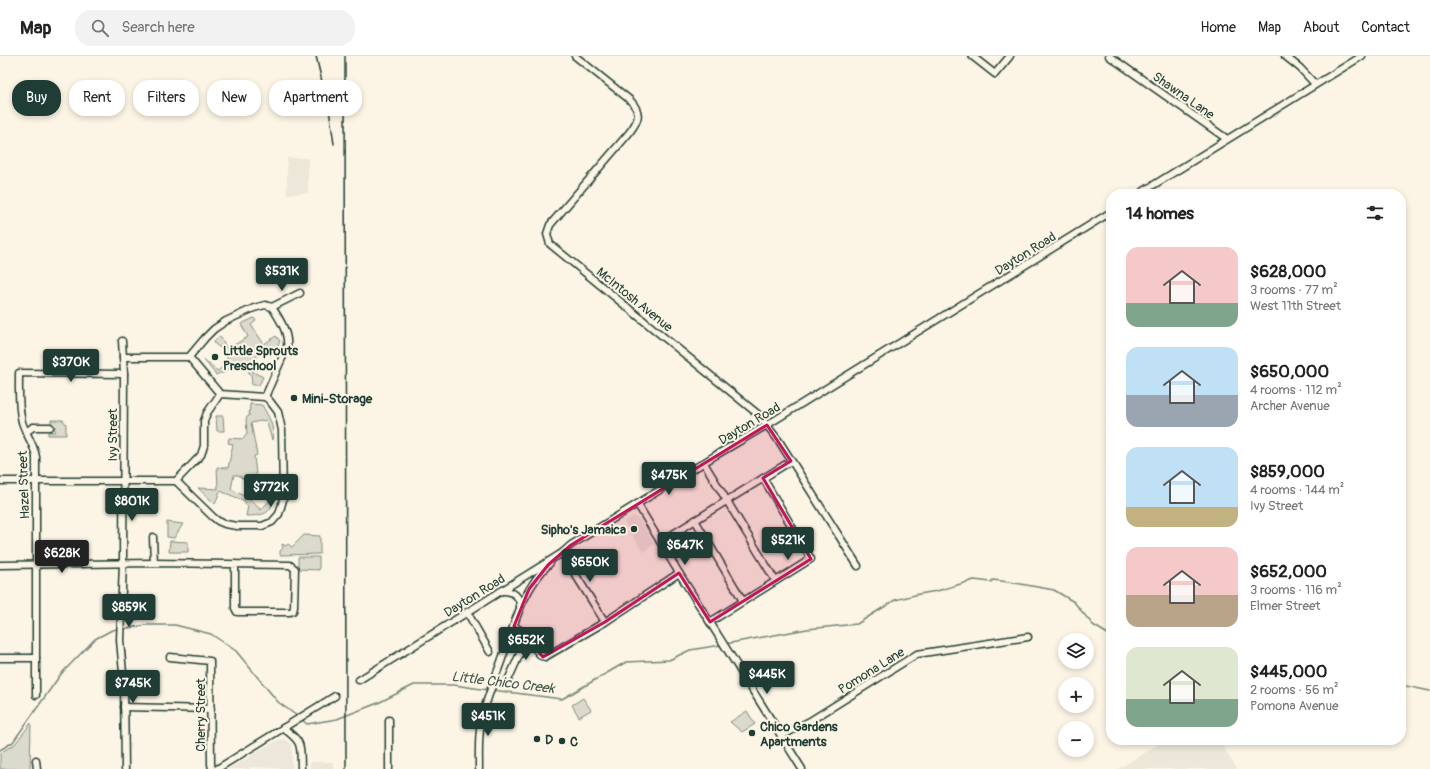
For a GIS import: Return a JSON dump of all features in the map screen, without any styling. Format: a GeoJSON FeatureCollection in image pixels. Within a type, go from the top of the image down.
{"type":"FeatureCollection","features":[{"type":"Feature","properties":{"kind":"street","name":"McIntosh Avenue"},"geometry":{"type":"LineString","coordinates":[[575,56],[635,105],[638,120],[550,225],[547,234],[550,244],[751,408],[767,425],[858,566]]}},
{"type":"Feature","properties":{"kind":"street"},"geometry":{"type":"LineString","coordinates":[[972,56],[995,74],[1010,56]]}},
{"type":"Feature","properties":{"kind":"street","name":"Shawna Lane"},"geometry":{"type":"LineString","coordinates":[[1109,56],[1227,139]]}},
{"type":"Feature","properties":{"kind":"street"},"geometry":{"type":"LineString","coordinates":[[1286,56],[1316,84]]}},
{"type":"Feature","properties":{"kind":"street"},"geometry":{"type":"LineString","coordinates":[[1147,189],[1362,56]]}},
{"type":"Feature","properties":{"kind":"street","name":"Dayton Road"},"geometry":{"type":"LineString","coordinates":[[359,680],[562,553],[571,545],[1106,215]]}},
{"type":"Feature","properties":{"kind":"street"},"geometry":{"type":"LineString","coordinates":[[123,357],[189,357],[210,333],[226,321],[254,308],[265,305],[272,307],[300,293]]}},
{"type":"Feature","properties":{"kind":"street"},"geometry":{"type":"LineString","coordinates":[[264,397],[288,342],[284,330],[272,307]]}},
{"type":"Feature","properties":{"kind":"street","name":"Ivy Street"},"geometry":{"type":"LineString","coordinates":[[122,341],[124,374],[124,564],[120,616],[120,640],[124,707],[125,769]]}},
{"type":"Feature","properties":{"kind":"street"},"geometry":{"type":"LineString","coordinates":[[0,481],[176,481],[213,517],[225,524],[237,526],[262,526],[275,519],[279,514],[283,500],[282,430],[278,412],[269,400],[264,397],[220,394],[189,357]]}},
{"type":"Feature","properties":{"kind":"street","name":"Hazel Street"},"geometry":{"type":"LineString","coordinates":[[36,695],[36,481],[34,450],[22,422],[20,410],[19,373],[124,374]]}},
{"type":"Feature","properties":{"kind":"street"},"geometry":{"type":"LineString","coordinates":[[176,481],[201,456],[204,446],[205,417],[220,394]]}},
{"type":"Feature","properties":{"kind":"street"},"geometry":{"type":"LineString","coordinates":[[26,432],[34,427],[50,427]]}},
{"type":"Feature","properties":{"kind":"street"},"geometry":{"type":"LineString","coordinates":[[660,542],[791,461]]}},
{"type":"Feature","properties":{"kind":"street"},"geometry":{"type":"LineString","coordinates":[[704,463],[775,580]]}},
{"type":"Feature","properties":{"kind":"street"},"geometry":{"type":"LineString","coordinates":[[710,622],[775,580],[811,559],[763,478]]}},
{"type":"Feature","properties":{"kind":"street"},"geometry":{"type":"LineString","coordinates":[[638,504],[679,573],[802,769]]}},
{"type":"Feature","properties":{"kind":"street"},"geometry":{"type":"LineString","coordinates":[[695,520],[743,601]]}},
{"type":"Feature","properties":{"kind":"street"},"geometry":{"type":"LineString","coordinates":[[153,537],[154,563]]}},
{"type":"Feature","properties":{"kind":"street"},"geometry":{"type":"LineString","coordinates":[[480,769],[479,738],[481,724],[493,684],[520,609],[536,578],[562,553],[605,622]]}},
{"type":"Feature","properties":{"kind":"street"},"geometry":{"type":"LineString","coordinates":[[0,565],[154,563],[167,563],[235,564],[290,565],[295,569],[293,611],[237,612],[235,608],[235,564]]}},
{"type":"Feature","properties":{"kind":"street"},"geometry":{"type":"LineString","coordinates":[[514,626],[520,630],[543,657],[547,656],[605,622],[679,573]]}},
{"type":"Feature","properties":{"kind":"street"},"geometry":{"type":"LineString","coordinates":[[501,591],[507,591],[515,594],[519,599],[520,609]]}},
{"type":"Feature","properties":{"kind":"street"},"geometry":{"type":"LineString","coordinates":[[467,612],[490,652]]}},
{"type":"Feature","properties":{"kind":"street","name":"Pomona Lane"},"geometry":{"type":"LineString","coordinates":[[781,736],[810,721],[917,654],[1028,637]]}},
{"type":"Feature","properties":{"kind":"street"},"geometry":{"type":"LineString","coordinates":[[509,678],[527,638]]}},
{"type":"Feature","properties":{"kind":"street","name":"Cherry Street"},"geometry":{"type":"LineString","coordinates":[[170,657],[210,661],[212,769]]}},
{"type":"Feature","properties":{"kind":"street"},"geometry":{"type":"LineString","coordinates":[[0,658],[36,658]]}},
{"type":"Feature","properties":{"kind":"street"},"geometry":{"type":"LineString","coordinates":[[217,769],[335,696]]}},
{"type":"Feature","properties":{"kind":"street"},"geometry":{"type":"LineString","coordinates":[[124,707],[211,710]]}},
{"type":"Feature","properties":{"kind":"street"},"geometry":{"type":"LineString","coordinates":[[389,720],[389,769]]}},
{"type":"Feature","properties":{"kind":"street"},"geometry":{"type":"LineString","coordinates":[[283,728],[298,740],[300,746],[301,769]]}},
{"type":"Feature","properties":{"kind":"street"},"geometry":{"type":"LineString","coordinates":[[36,760],[36,769]]}},
{"type":"Feature","properties":{"kind":"highlighted area"},"geometry":{"type":"Polygon","coordinates":[[[767,425],[791,461],[763,478],[811,559],[710,622],[679,573],[605,622],[543,657],[514,626],[529,589],[548,565],[571,545],[767,425]]]}},
{"type":"Feature","properties":{"kind":"shaded area"},"geometry":{"type":"Polygon","coordinates":[[[287,158],[308,158],[308,193],[287,194],[287,158]]]}},
{"type":"Feature","properties":{"kind":"shaded area"},"geometry":{"type":"Polygon","coordinates":[[[254,318],[256,321],[251,325],[264,344],[276,336],[280,341],[276,350],[267,345],[264,348],[261,347],[252,367],[254,368],[253,372],[263,377],[259,385],[252,385],[251,374],[249,373],[248,369],[225,370],[224,373],[216,375],[204,360],[218,371],[224,365],[222,363],[228,357],[222,351],[224,351],[215,344],[214,341],[220,336],[227,349],[248,337],[241,324],[254,318]]]}},
{"type":"Feature","properties":{"kind":"shaded area"},"geometry":{"type":"Polygon","coordinates":[[[250,404],[262,405],[273,430],[272,440],[266,420],[251,423],[257,455],[254,456],[257,483],[273,481],[273,497],[270,508],[267,512],[255,516],[246,516],[248,506],[245,504],[245,501],[220,491],[215,504],[198,488],[218,489],[217,467],[228,468],[233,444],[228,443],[229,438],[243,439],[247,434],[246,418],[249,416],[250,404]],[[234,475],[231,489],[246,497],[252,489],[250,484],[238,475],[234,475]],[[258,490],[250,500],[261,510],[270,500],[258,490]]]}},
{"type":"Feature","properties":{"kind":"shaded area"},"geometry":{"type":"Polygon","coordinates":[[[216,416],[223,416],[224,431],[217,431],[216,416]]]}},
{"type":"Feature","properties":{"kind":"shaded area"},"geometry":{"type":"Polygon","coordinates":[[[51,420],[63,420],[66,424],[66,435],[48,435],[48,432],[55,432],[55,426],[51,424],[51,420]]]}},
{"type":"Feature","properties":{"kind":"shaded area"},"geometry":{"type":"Polygon","coordinates":[[[633,516],[642,523],[655,544],[643,552],[624,522],[633,516]]]}},
{"type":"Feature","properties":{"kind":"shaded area"},"geometry":{"type":"Polygon","coordinates":[[[167,522],[183,524],[174,538],[167,537],[167,522]]]}},
{"type":"Feature","properties":{"kind":"shaded area"},"geometry":{"type":"Polygon","coordinates":[[[304,535],[320,536],[320,554],[280,555],[280,551],[283,548],[282,544],[286,546],[288,544],[292,547],[304,535]]]}},
{"type":"Feature","properties":{"kind":"shaded area"},"geometry":{"type":"Polygon","coordinates":[[[170,541],[188,542],[188,552],[169,552],[170,541]]]}},
{"type":"Feature","properties":{"kind":"shaded area"},"geometry":{"type":"Polygon","coordinates":[[[298,557],[319,557],[319,570],[298,569],[298,557]]]}},
{"type":"Feature","properties":{"kind":"shaded area"},"geometry":{"type":"Polygon","coordinates":[[[583,698],[591,710],[579,717],[572,705],[583,698]]]}},
{"type":"Feature","properties":{"kind":"shaded area"},"geometry":{"type":"Polygon","coordinates":[[[747,711],[755,724],[742,732],[730,722],[747,711]]]}},
{"type":"Feature","properties":{"kind":"shaded area"},"geometry":{"type":"Polygon","coordinates":[[[31,723],[30,769],[0,769],[0,753],[15,744],[31,723]]]}},
{"type":"Feature","properties":{"kind":"shaded area"},"geometry":{"type":"Polygon","coordinates":[[[281,739],[287,740],[292,745],[292,769],[250,767],[249,769],[228,769],[248,758],[257,751],[281,739]]]}},
{"type":"Feature","properties":{"kind":"shaded area"},"geometry":{"type":"Polygon","coordinates":[[[1158,745],[1222,745],[1237,769],[1118,769],[1158,745]]]}},
{"type":"Feature","properties":{"kind":"shaded area"},"geometry":{"type":"Polygon","coordinates":[[[310,762],[333,762],[333,769],[310,769],[310,762]]]}},
{"type":"Feature","properties":{"kind":"waterway","name":"Little Chico Creek"},"geometry":{"type":"LineString","coordinates":[[725,644],[807,629],[857,624],[895,600],[937,591],[974,580],[991,582],[993,580],[1054,590],[1074,602],[1093,625],[1106,633]]}},
{"type":"Feature","properties":{"kind":"waterway","name":"Little Chico Creek"},"geometry":{"type":"LineString","coordinates":[[122,629],[146,625],[175,625],[211,634],[236,651],[278,702],[297,716]]}},
{"type":"Feature","properties":{"kind":"waterway","name":"Little Chico Creek"},"geometry":{"type":"LineString","coordinates":[[0,750],[13,742],[61,674],[95,639],[112,630],[118,629]]}},
{"type":"Feature","properties":{"kind":"waterway","name":"Little Chico Creek"},"geometry":{"type":"LineString","coordinates":[[492,690],[562,699],[626,662],[669,660],[690,650],[721,645]]}},
{"type":"Feature","properties":{"kind":"waterway","name":"Little Chico Creek"},"geometry":{"type":"LineString","coordinates":[[302,720],[307,724],[337,719],[378,703],[414,685],[454,685],[488,690]]}},
{"type":"Feature","properties":{"kind":"waterway","name":"Little Chico Creek"},"geometry":{"type":"LineString","coordinates":[[1406,686],[1430,691]]}},
{"type":"Feature","properties":{"kind":"railway"},"geometry":{"type":"LineString","coordinates":[[316,56],[330,116],[334,144]]}},
{"type":"Feature","properties":{"kind":"railway"},"geometry":{"type":"LineString","coordinates":[[345,56],[346,769]]}},
{"type":"Feature","properties":{"kind":"place","name":"Little Sprouts Preschool"},"geometry":{"type":"Point","coordinates":[215,357]}},
{"type":"Feature","properties":{"kind":"place","name":"Mini-Storage"},"geometry":{"type":"Point","coordinates":[294,398]}},
{"type":"Feature","properties":{"kind":"place","name":"Sipho's Jamaica"},"geometry":{"type":"Point","coordinates":[634,529]}},
{"type":"Feature","properties":{"kind":"place","name":"Chico Gardens Apartments"},"geometry":{"type":"Point","coordinates":[752,733]}},
{"type":"Feature","properties":{"kind":"place","name":"D"},"geometry":{"type":"Point","coordinates":[537,739]}},
{"type":"Feature","properties":{"kind":"place","name":"C"},"geometry":{"type":"Point","coordinates":[562,741]}}]}
